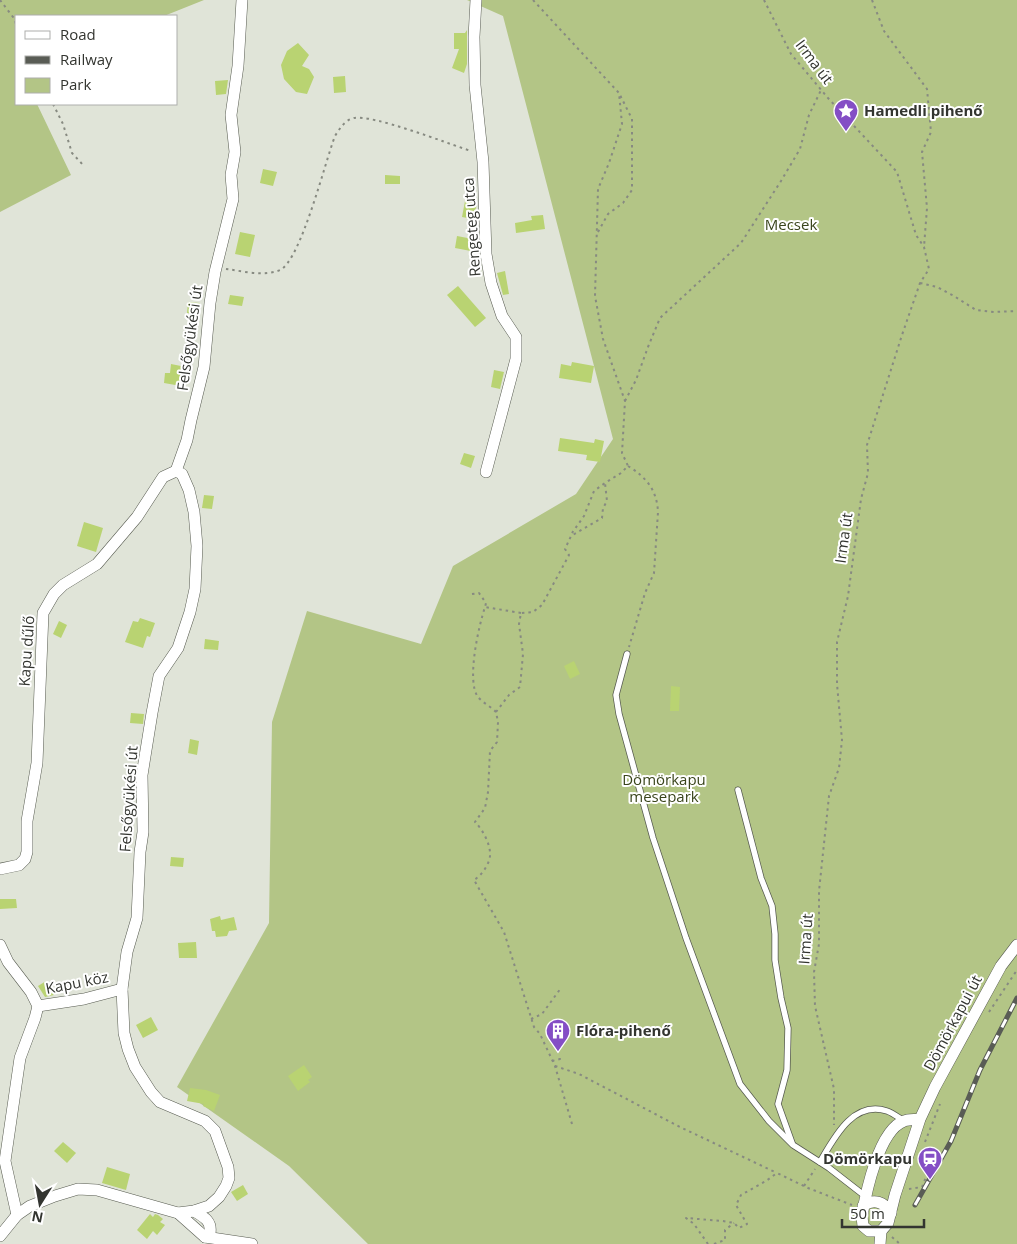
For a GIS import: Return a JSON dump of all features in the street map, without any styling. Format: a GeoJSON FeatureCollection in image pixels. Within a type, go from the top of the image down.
{"type":"FeatureCollection","features":[{"type":"Feature","properties":{"kind":"street","name":"Felsőgyükési út"},"geometry":{"type":"LineString","coordinates":[[178,1213],[194,1211],[209,1206],[226,1186],[229,1178],[228,1167],[215,1130],[205,1121],[160,1102],[151,1092],[135,1067],[124,1033],[122,989],[126,952],[137,918],[140,852],[143,832],[142,775],[152,713],[159,676],[178,648],[190,612],[195,589],[197,546],[194,512],[189,490],[182,474],[176,471],[188,440],[204,367],[210,303],[232,199],[232,176],[236,152],[231,116],[238,66],[242,0]]}},
{"type":"Feature","properties":{"kind":"street","name":"Rengeteg utca"},"geometry":{"type":"LineString","coordinates":[[476,0],[474,37],[475,85],[482,154],[486,254],[491,283],[502,316],[516,337],[516,359],[486,472]]}},
{"type":"Feature","properties":{"kind":"street","name":"Kapu dűlő"},"geometry":{"type":"LineString","coordinates":[[0,869],[19,865],[25,860],[27,852],[27,821],[37,763],[43,613],[54,594],[63,585],[97,564],[137,517],[162,477],[176,471]]}},
{"type":"Feature","properties":{"kind":"street","name":"Dömörkapui út"},"geometry":{"type":"LineString","coordinates":[[885,1234],[895,1195],[920,1119],[935,1087],[1001,966],[1017,945]]}},
{"type":"Feature","properties":{"kind":"street"},"geometry":{"type":"LineString","coordinates":[[0,946],[8,962],[31,992],[38,1006],[20,1058],[5,1160],[17,1214]]}},
{"type":"Feature","properties":{"kind":"street","name":"Kapu köz"},"geometry":{"type":"LineString","coordinates":[[38,1006],[84,1000],[122,989]]}},
{"type":"Feature","properties":{"kind":"street"},"geometry":{"type":"LineString","coordinates":[[880,1244],[885,1234],[869,1231],[863,1226],[861,1222],[861,1203],[878,1152],[888,1136],[904,1121],[920,1119]]}},
{"type":"Feature","properties":{"kind":"street"},"geometry":{"type":"LineString","coordinates":[[0,1236],[17,1214],[30,1206],[78,1189],[97,1190],[178,1213],[205,1237],[252,1244]]}},
{"type":"Feature","properties":{"kind":"street"},"geometry":{"type":"LineString","coordinates":[[861,1203],[879,1202],[887,1207],[891,1213]]}},
{"type":"Feature","properties":{"kind":"street"},"geometry":{"type":"LineString","coordinates":[[194,1211],[210,1223],[210,1233],[205,1237]]}},
{"type":"Feature","properties":{"kind":"lane"},"geometry":{"type":"LineString","coordinates":[[627,654],[616,695],[619,714],[653,838],[686,938],[740,1084],[769,1121],[793,1145],[820,1162],[861,1203]]}},
{"type":"Feature","properties":{"kind":"lane"},"geometry":{"type":"LineString","coordinates":[[738,790],[761,878],[772,906],[775,960],[780,998],[788,1028],[787,1070],[778,1104],[793,1145]]}},
{"type":"Feature","properties":{"kind":"lane"},"geometry":{"type":"LineString","coordinates":[[820,1162],[834,1138],[855,1114],[868,1109],[887,1111],[904,1121]]}},
{"type":"Feature","properties":{"kind":"path"},"geometry":{"type":"LineString","coordinates":[[0,0],[15,22]]}},
{"type":"Feature","properties":{"kind":"path"},"geometry":{"type":"LineString","coordinates":[[534,0],[619,93],[632,119],[632,190],[623,203],[608,214],[597,233]]}},
{"type":"Feature","properties":{"kind":"path","name":"Irma út"},"geometry":{"type":"LineString","coordinates":[[764,0],[791,54],[821,90],[897,172],[916,235],[924,246],[929,269],[920,283],[867,445],[868,473],[861,499],[848,596],[837,642],[837,684],[842,740],[839,768],[829,796],[819,891],[819,944],[814,972],[815,1006],[834,1089],[834,1138]]}},
{"type":"Feature","properties":{"kind":"path"},"geometry":{"type":"LineString","coordinates":[[872,0],[884,31],[927,89],[930,132],[922,152],[927,208],[924,246]]}},
{"type":"Feature","properties":{"kind":"path"},"geometry":{"type":"LineString","coordinates":[[625,401],[636,380],[660,318],[741,243],[781,181],[800,149],[809,115],[821,90]]}},
{"type":"Feature","properties":{"kind":"path"},"geometry":{"type":"LineString","coordinates":[[619,93],[622,124],[598,189],[595,296],[603,338],[625,401],[622,453],[628,466],[643,476],[649,483],[658,504],[654,573],[645,592],[627,654]]}},
{"type":"Feature","properties":{"kind":"path"},"geometry":{"type":"LineString","coordinates":[[54,105],[63,124],[72,153],[84,166]]}},
{"type":"Feature","properties":{"kind":"path"},"geometry":{"type":"LineString","coordinates":[[217,267],[266,273],[286,266],[303,235],[335,136],[348,120],[355,117],[379,121],[482,154]]}},
{"type":"Feature","properties":{"kind":"path"},"geometry":{"type":"LineString","coordinates":[[920,283],[937,287],[976,310],[994,312],[1017,311]]}},
{"type":"Feature","properties":{"kind":"path"},"geometry":{"type":"LineString","coordinates":[[485,607],[521,613],[533,612],[542,605],[569,555],[565,549],[584,516],[594,492],[621,474],[628,466]]}},
{"type":"Feature","properties":{"kind":"path"},"geometry":{"type":"LineString","coordinates":[[571,536],[602,518],[603,508],[607,501],[605,483]]}},
{"type":"Feature","properties":{"kind":"path"},"geometry":{"type":"LineString","coordinates":[[472,594],[479,593],[486,602],[476,644],[473,676],[477,696],[496,712],[498,722],[497,742],[490,751],[488,792],[485,808],[475,822],[480,827],[490,857],[481,876],[474,880],[504,932],[531,1019],[555,1066],[572,1124]]}},
{"type":"Feature","properties":{"kind":"path"},"geometry":{"type":"LineString","coordinates":[[496,712],[509,695],[520,687],[523,654],[519,624],[521,613]]}},
{"type":"Feature","properties":{"kind":"path"},"geometry":{"type":"LineString","coordinates":[[988,1014],[1017,970]]}},
{"type":"Feature","properties":{"kind":"path"},"geometry":{"type":"LineString","coordinates":[[531,1019],[542,1014],[561,988]]}},
{"type":"Feature","properties":{"kind":"path"},"geometry":{"type":"LineString","coordinates":[[552,1061],[560,1059],[559,1055]]}},
{"type":"Feature","properties":{"kind":"path"},"geometry":{"type":"LineString","coordinates":[[555,1066],[579,1074],[680,1127],[804,1186],[846,1204],[861,1203]]}},
{"type":"Feature","properties":{"kind":"path"},"geometry":{"type":"LineString","coordinates":[[924,1146],[940,1104]]}},
{"type":"Feature","properties":{"kind":"path"},"geometry":{"type":"LineString","coordinates":[[804,1186],[820,1162]]}},
{"type":"Feature","properties":{"kind":"path"},"geometry":{"type":"LineString","coordinates":[[910,1181],[907,1190],[922,1187],[930,1167],[917,1162]]}},
{"type":"Feature","properties":{"kind":"path"},"geometry":{"type":"LineString","coordinates":[[708,1244],[694,1224],[686,1218],[734,1224],[739,1228],[747,1224],[736,1205],[741,1195],[766,1181],[777,1172]]}},
{"type":"Feature","properties":{"kind":"path"},"geometry":{"type":"LineString","coordinates":[[714,1244],[725,1240],[725,1230],[734,1224]]}},
{"type":"Feature","properties":{"kind":"path"},"geometry":{"type":"LineString","coordinates":[[885,1234],[900,1244]]}},
{"type":"Feature","properties":{"kind":"green space"},"geometry":{"type":"Polygon","coordinates":[[[0,0],[204,0],[166,15],[15,15],[15,105],[37,105],[71,175],[0,212],[0,0]]]}},
{"type":"Feature","properties":{"kind":"green space","name":"Mecsek"},"geometry":{"type":"Polygon","coordinates":[[[467,0],[1017,0],[1017,1244],[368,1244],[289,1166],[177,1087],[269,923],[272,722],[307,611],[421,644],[453,566],[576,494],[613,439],[503,16],[467,0]]]}},
{"type":"Feature","properties":{"kind":"building"},"geometry":{"type":"Polygon","coordinates":[[[467,30],[467,64],[464,73],[452,68],[459,49],[454,49],[454,33],[465,33],[467,30]]]}},
{"type":"Feature","properties":{"kind":"building"},"geometry":{"type":"Polygon","coordinates":[[[298,43],[309,55],[302,66],[309,69],[314,77],[307,94],[296,92],[284,79],[281,65],[287,51],[298,43]]]}},
{"type":"Feature","properties":{"kind":"building"},"geometry":{"type":"Polygon","coordinates":[[[345,76],[346,92],[334,93],[333,77],[345,76]]]}},
{"type":"Feature","properties":{"kind":"building"},"geometry":{"type":"Polygon","coordinates":[[[228,80],[226,94],[216,95],[215,81],[228,80]]]}},
{"type":"Feature","properties":{"kind":"building"},"geometry":{"type":"Polygon","coordinates":[[[263,169],[277,172],[273,186],[260,183],[263,169]]]}},
{"type":"Feature","properties":{"kind":"building"},"geometry":{"type":"Polygon","coordinates":[[[385,175],[400,176],[400,184],[385,184],[385,175]]]}},
{"type":"Feature","properties":{"kind":"building"},"geometry":{"type":"Polygon","coordinates":[[[465,201],[477,204],[473,219],[462,217],[465,201]]]}},
{"type":"Feature","properties":{"kind":"building"},"geometry":{"type":"Polygon","coordinates":[[[543,215],[545,229],[516,233],[515,223],[532,220],[531,216],[543,215]]]}},
{"type":"Feature","properties":{"kind":"building"},"geometry":{"type":"Polygon","coordinates":[[[240,232],[255,235],[250,257],[235,254],[240,232]]]}},
{"type":"Feature","properties":{"kind":"building"},"geometry":{"type":"Polygon","coordinates":[[[457,236],[478,240],[476,252],[455,248],[457,236]]]}},
{"type":"Feature","properties":{"kind":"building"},"geometry":{"type":"Polygon","coordinates":[[[505,271],[509,294],[503,295],[497,273],[505,271]]]}},
{"type":"Feature","properties":{"kind":"building"},"geometry":{"type":"Polygon","coordinates":[[[458,286],[486,318],[475,327],[447,295],[458,286]]]}},
{"type":"Feature","properties":{"kind":"building"},"geometry":{"type":"Polygon","coordinates":[[[230,295],[244,297],[242,306],[228,304],[230,295]]]}},
{"type":"Feature","properties":{"kind":"building"},"geometry":{"type":"Polygon","coordinates":[[[188,302],[200,303],[199,314],[187,313],[188,302]]]}},
{"type":"Feature","properties":{"kind":"building"},"geometry":{"type":"Polygon","coordinates":[[[572,362],[594,366],[591,383],[559,378],[561,364],[571,366],[572,362]]]}},
{"type":"Feature","properties":{"kind":"building"},"geometry":{"type":"Polygon","coordinates":[[[171,364],[181,366],[180,374],[183,374],[181,386],[164,383],[165,373],[170,373],[171,364]]]}},
{"type":"Feature","properties":{"kind":"building"},"geometry":{"type":"Polygon","coordinates":[[[494,370],[504,372],[500,389],[491,387],[494,370]]]}},
{"type":"Feature","properties":{"kind":"building"},"geometry":{"type":"Polygon","coordinates":[[[560,438],[594,443],[595,439],[604,441],[600,462],[586,460],[587,455],[558,451],[560,438]]]}},
{"type":"Feature","properties":{"kind":"building"},"geometry":{"type":"Polygon","coordinates":[[[464,453],[475,456],[471,468],[460,464],[464,453]]]}},
{"type":"Feature","properties":{"kind":"building"},"geometry":{"type":"Polygon","coordinates":[[[204,495],[214,496],[212,509],[202,508],[204,495]]]}},
{"type":"Feature","properties":{"kind":"building"},"geometry":{"type":"Polygon","coordinates":[[[84,522],[103,528],[96,552],[77,546],[84,522]]]}},
{"type":"Feature","properties":{"kind":"building"},"geometry":{"type":"Polygon","coordinates":[[[140,618],[155,623],[150,637],[147,636],[143,648],[125,642],[133,621],[138,622],[140,618]]]}},
{"type":"Feature","properties":{"kind":"building"},"geometry":{"type":"Polygon","coordinates":[[[59,621],[67,625],[61,638],[53,634],[59,621]]]}},
{"type":"Feature","properties":{"kind":"building"},"geometry":{"type":"Polygon","coordinates":[[[205,639],[219,641],[218,650],[204,649],[205,639]]]}},
{"type":"Feature","properties":{"kind":"building"},"geometry":{"type":"Polygon","coordinates":[[[574,661],[580,674],[570,679],[564,666],[574,661]]]}},
{"type":"Feature","properties":{"kind":"building"},"geometry":{"type":"Polygon","coordinates":[[[671,686],[680,687],[679,711],[670,711],[671,686]]]}},
{"type":"Feature","properties":{"kind":"building"},"geometry":{"type":"Polygon","coordinates":[[[131,713],[144,714],[143,724],[130,723],[131,713]]]}},
{"type":"Feature","properties":{"kind":"building"},"geometry":{"type":"Polygon","coordinates":[[[190,739],[199,741],[197,755],[188,753],[190,739]]]}},
{"type":"Feature","properties":{"kind":"building"},"geometry":{"type":"Polygon","coordinates":[[[171,857],[184,858],[183,867],[170,866],[171,857]]]}},
{"type":"Feature","properties":{"kind":"building"},"geometry":{"type":"Polygon","coordinates":[[[0,899],[16,899],[17,908],[0,909],[0,899]]]}},
{"type":"Feature","properties":{"kind":"building"},"geometry":{"type":"Polygon","coordinates":[[[220,916],[221,920],[234,917],[237,930],[229,931],[227,936],[216,937],[215,931],[212,931],[210,919],[220,916]]]}},
{"type":"Feature","properties":{"kind":"building"},"geometry":{"type":"Polygon","coordinates":[[[196,942],[197,958],[179,958],[178,943],[196,942]]]}},
{"type":"Feature","properties":{"kind":"building"},"geometry":{"type":"Polygon","coordinates":[[[46,981],[54,995],[45,997],[38,986],[46,981]]]}},
{"type":"Feature","properties":{"kind":"building"},"geometry":{"type":"Polygon","coordinates":[[[151,1017],[158,1030],[143,1038],[136,1025],[151,1017]]]}},
{"type":"Feature","properties":{"kind":"building"},"geometry":{"type":"Polygon","coordinates":[[[304,1065],[312,1077],[308,1080],[310,1082],[298,1091],[288,1076],[304,1065]]]}},
{"type":"Feature","properties":{"kind":"building"},"geometry":{"type":"Polygon","coordinates":[[[190,1088],[206,1090],[220,1095],[214,1111],[203,1106],[204,1104],[187,1101],[190,1088]]]}},
{"type":"Feature","properties":{"kind":"building"},"geometry":{"type":"Polygon","coordinates":[[[63,1142],[76,1153],[67,1163],[54,1151],[63,1142]]]}},
{"type":"Feature","properties":{"kind":"building"},"geometry":{"type":"Polygon","coordinates":[[[107,1167],[130,1174],[126,1190],[102,1183],[107,1167]]]}},
{"type":"Feature","properties":{"kind":"building"},"geometry":{"type":"Polygon","coordinates":[[[243,1185],[248,1194],[237,1201],[231,1192],[243,1185]]]}},
{"type":"Feature","properties":{"kind":"building"},"geometry":{"type":"Polygon","coordinates":[[[150,1214],[153,1217],[155,1214],[158,1215],[163,1219],[160,1222],[165,1225],[157,1235],[153,1231],[147,1239],[137,1230],[150,1214]]]}},
{"type":"Feature","properties":{"kind":"railway"},"geometry":{"type":"LineString","coordinates":[[915,1205],[951,1141],[980,1070],[1017,998]]}},
{"type":"Feature","properties":{"kind":"place","name":"Hamedli pihenő"},"geometry":{"type":"Point","coordinates":[846,132]}},
{"type":"Feature","properties":{"kind":"place","name":"Flóra-pihenő"},"geometry":{"type":"Point","coordinates":[558,1052]}},
{"type":"Feature","properties":{"kind":"place","name":"Dömörkapu"},"geometry":{"type":"Point","coordinates":[930,1180]}},
{"type":"Feature","properties":{"kind":"park label","name":"Dömörkapu mesepark"},"geometry":{"type":"Point","coordinates":[664,788]}}]}
